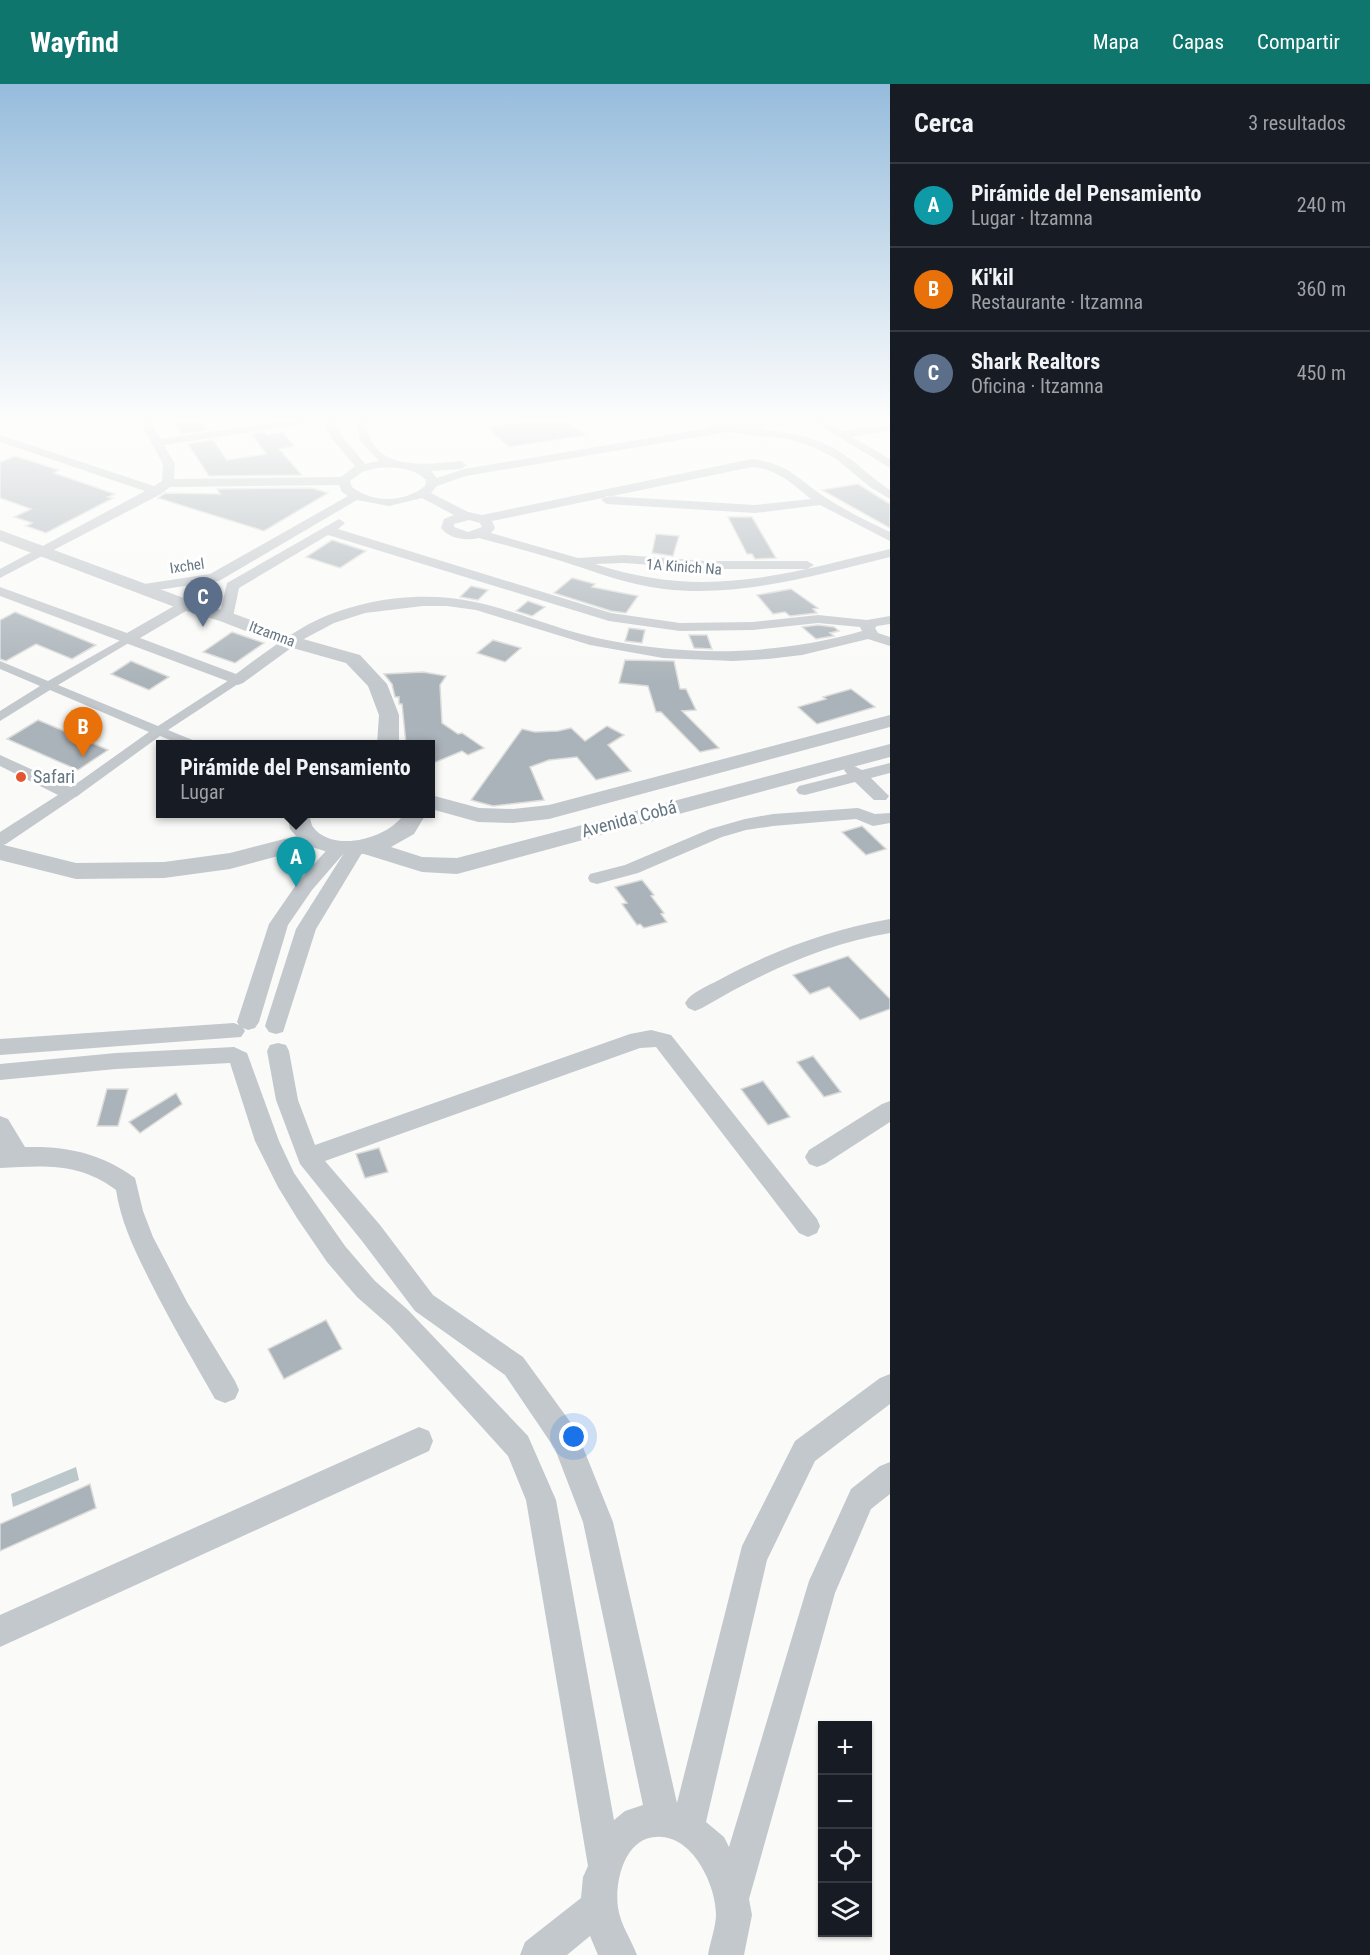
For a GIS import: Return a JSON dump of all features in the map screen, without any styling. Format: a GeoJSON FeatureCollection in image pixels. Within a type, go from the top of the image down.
{"type":"FeatureCollection","features":[{"type":"Feature","properties":{"kind":"street"},"geometry":{"type":"LineString","coordinates":[[0,574],[123,508]]}},
{"type":"Feature","properties":{"kind":"street","name":"Ixchel"},"geometry":{"type":"LineString","coordinates":[[144,588],[214,578],[335,508]]}},
{"type":"Feature","properties":{"kind":"street"},"geometry":{"type":"LineString","coordinates":[[214,578],[214,582],[218,585],[232,586],[365,508]]}},
{"type":"Feature","properties":{"kind":"street"},"geometry":{"type":"LineString","coordinates":[[422,508],[438,517],[466,516],[482,519],[488,523],[489,528],[480,534]]}},
{"type":"Feature","properties":{"kind":"street"},"geometry":{"type":"LineString","coordinates":[[451,508],[466,516]]}},
{"type":"Feature","properties":{"kind":"street"},"geometry":{"type":"LineString","coordinates":[[482,519],[529,508]]}},
{"type":"Feature","properties":{"kind":"street"},"geometry":{"type":"LineString","coordinates":[[835,508],[890,537]]}},
{"type":"Feature","properties":{"kind":"street","name":"1A Kinich Na"},"geometry":{"type":"LineString","coordinates":[[438,517],[449,530],[457,534],[480,534],[575,561],[622,578],[665,585],[696,587],[756,584],[890,553]]}},
{"type":"Feature","properties":{"kind":"street"},"geometry":{"type":"LineString","coordinates":[[327,530],[609,617],[680,627],[753,626],[818,620],[869,629],[877,639],[890,642]]}},
{"type":"Feature","properties":{"kind":"street","name":"Itzamna"},"geometry":{"type":"LineString","coordinates":[[0,535],[45,550],[186,605],[226,616],[289,641],[353,659],[378,684],[389,716],[388,740]]}},
{"type":"Feature","properties":{"kind":"street"},"geometry":{"type":"LineString","coordinates":[[575,561],[624,559],[707,566],[772,563],[831,567]]}},
{"type":"Feature","properties":{"kind":"street"},"geometry":{"type":"LineString","coordinates":[[226,616],[232,586]]}},
{"type":"Feature","properties":{"kind":"street"},"geometry":{"type":"LineString","coordinates":[[0,591],[238,681]]}},
{"type":"Feature","properties":{"kind":"street"},"geometry":{"type":"LineString","coordinates":[[0,840],[71,794],[160,730],[238,681],[289,641],[341,616],[362,609],[413,602],[459,603],[594,642],[652,652],[707,656],[781,653],[821,646],[869,629],[878,620],[890,620]]}},
{"type":"Feature","properties":{"kind":"street"},"geometry":{"type":"LineString","coordinates":[[0,717],[49,685],[186,605]]}},
{"type":"Feature","properties":{"kind":"street"},"geometry":{"type":"LineString","coordinates":[[0,664],[181,740]]}},
{"type":"Feature","properties":{"kind":"street","name":"Avenida Cobá"},"geometry":{"type":"LineString","coordinates":[[435,803],[478,815],[513,816],[549,812],[890,721]]}},
{"type":"Feature","properties":{"kind":"street","name":"Avenida Cobá"},"geometry":{"type":"LineString","coordinates":[[315,839],[430,867],[457,866],[888,758]]}},
{"type":"Feature","properties":{"kind":"street"},"geometry":{"type":"LineString","coordinates":[[0,760],[71,794]]}},
{"type":"Feature","properties":{"kind":"street"},"geometry":{"type":"LineString","coordinates":[[597,878],[631,869],[716,833],[773,820],[868,812],[885,797],[841,771]]}},
{"type":"Feature","properties":{"kind":"street"},"geometry":{"type":"LineString","coordinates":[[841,771],[868,812],[890,834]]}},
{"type":"Feature","properties":{"kind":"street"},"geometry":{"type":"LineString","coordinates":[[796,782],[828,806],[868,812]]}},
{"type":"Feature","properties":{"kind":"street"},"geometry":{"type":"LineString","coordinates":[[297,818],[303,830],[315,839]]}},
{"type":"Feature","properties":{"kind":"street"},"geometry":{"type":"LineString","coordinates":[[413,818],[402,834],[387,842],[354,847],[305,886],[279,924],[241,1027],[229,1043],[267,1141],[286,1180],[336,1254],[366,1289],[399,1318],[518,1446],[541,1500],[604,1863]]}},
{"type":"Feature","properties":{"kind":"street"},"geometry":{"type":"LineString","coordinates":[[0,852],[76,871],[164,870],[230,861],[315,839]]}},
{"type":"Feature","properties":{"kind":"street"},"geometry":{"type":"LineString","coordinates":[[0,1072],[95,1063],[236,1057],[247,1061],[264,1060],[277,1038],[306,929],[354,847]]}},
{"type":"Feature","properties":{"kind":"street"},"geometry":{"type":"LineString","coordinates":[[695,1003],[753,969],[811,944],[862,930],[890,926]]}},
{"type":"Feature","properties":{"kind":"street"},"geometry":{"type":"LineString","coordinates":[[0,1047],[241,1027],[264,1021],[277,1038],[287,1100],[308,1157],[371,1233],[424,1303],[514,1366],[566,1440],[598,1522],[675,1823]]}},
{"type":"Feature","properties":{"kind":"street"},"geometry":{"type":"LineString","coordinates":[[308,1157],[638,1040],[651,1038],[663,1041],[808,1226]]}},
{"type":"Feature","properties":{"kind":"street"},"geometry":{"type":"LineString","coordinates":[[95,1063],[98,1039]]}},
{"type":"Feature","properties":{"kind":"street"},"geometry":{"type":"LineString","coordinates":[[817,1156],[890,1110]]}},
{"type":"Feature","properties":{"kind":"street"},"geometry":{"type":"LineString","coordinates":[[0,1125],[9,1157],[68,1156],[109,1170],[127,1185],[131,1211],[142,1240],[178,1310],[225,1390]]}},
{"type":"Feature","properties":{"kind":"street"},"geometry":{"type":"LineString","coordinates":[[675,1823],[753,1557],[805,1451],[890,1387]]}},
{"type":"Feature","properties":{"kind":"street"},"geometry":{"type":"LineString","coordinates":[[0,1631],[419,1441]]}},
{"type":"Feature","properties":{"kind":"street"},"geometry":{"type":"LineString","coordinates":[[733,1894],[820,1592],[861,1498],[890,1476]]}},
{"type":"Feature","properties":{"kind":"street"},"geometry":{"type":"LineString","coordinates":[[620,1955],[605,1928],[600,1906],[599,1884],[604,1863],[612,1846],[624,1832],[638,1823],[675,1823],[704,1838],[717,1854],[727,1873],[733,1894],[735,1917],[732,1938],[726,1955]]}},
{"type":"Feature","properties":{"kind":"street"},"geometry":{"type":"LineString","coordinates":[[538,1955],[600,1906]]}},
{"type":"Feature","properties":{"kind":"shaded area"},"geometry":{"type":"Polygon","coordinates":[[[76,1467],[79,1480],[13,1507],[11,1494],[76,1467]]]}},
{"type":"Feature","properties":{"kind":"building"},"geometry":{"type":"Polygon","coordinates":[[[29,508],[93,508],[46,533],[26,526],[32,523],[14,517],[31,509],[29,508]]]}},
{"type":"Feature","properties":{"kind":"building"},"geometry":{"type":"Polygon","coordinates":[[[191,508],[302,508],[264,531],[191,508]]]}},
{"type":"Feature","properties":{"kind":"building"},"geometry":{"type":"Polygon","coordinates":[[[855,508],[890,508],[890,528],[855,508]]]}},
{"type":"Feature","properties":{"kind":"building"},"geometry":{"type":"Polygon","coordinates":[[[728,517],[752,517],[776,558],[755,559],[752,554],[747,554],[728,517]]]}},
{"type":"Feature","properties":{"kind":"building"},"geometry":{"type":"Polygon","coordinates":[[[656,534],[679,536],[673,556],[652,553],[656,534]]]}},
{"type":"Feature","properties":{"kind":"building"},"geometry":{"type":"Polygon","coordinates":[[[332,540],[366,551],[340,568],[306,557],[332,540]]]}},
{"type":"Feature","properties":{"kind":"building"},"geometry":{"type":"Polygon","coordinates":[[[572,578],[595,584],[592,587],[638,596],[626,613],[611,611],[554,593],[572,578]]]}},
{"type":"Feature","properties":{"kind":"building"},"geometry":{"type":"Polygon","coordinates":[[[471,586],[488,590],[478,600],[460,597],[471,586]]]}},
{"type":"Feature","properties":{"kind":"building"},"geometry":{"type":"Polygon","coordinates":[[[791,589],[818,608],[813,609],[817,613],[790,616],[785,612],[773,614],[757,595],[791,589]]]}},
{"type":"Feature","properties":{"kind":"building"},"geometry":{"type":"Polygon","coordinates":[[[528,601],[545,607],[532,616],[516,611],[528,601]]]}},
{"type":"Feature","properties":{"kind":"building"},"geometry":{"type":"Polygon","coordinates":[[[15,612],[96,645],[72,659],[36,644],[6,661],[0,659],[0,620],[15,612]]]}},
{"type":"Feature","properties":{"kind":"building"},"geometry":{"type":"Polygon","coordinates":[[[818,625],[834,627],[839,631],[830,633],[834,636],[816,639],[802,627],[818,625]]]}},
{"type":"Feature","properties":{"kind":"building"},"geometry":{"type":"Polygon","coordinates":[[[629,628],[645,630],[642,643],[625,641],[629,628]]]}},
{"type":"Feature","properties":{"kind":"building"},"geometry":{"type":"Polygon","coordinates":[[[232,632],[264,643],[235,663],[203,652],[232,632]]]}},
{"type":"Feature","properties":{"kind":"building"},"geometry":{"type":"Polygon","coordinates":[[[689,635],[707,635],[712,649],[694,648],[689,635]]]}},
{"type":"Feature","properties":{"kind":"building"},"geometry":{"type":"Polygon","coordinates":[[[493,640],[521,648],[505,662],[477,653],[493,640]]]}},
{"type":"Feature","properties":{"kind":"building"},"geometry":{"type":"Polygon","coordinates":[[[625,660],[674,661],[680,689],[686,689],[696,710],[682,711],[719,748],[700,752],[661,712],[656,712],[648,686],[619,683],[625,660]]]}},
{"type":"Feature","properties":{"kind":"building"},"geometry":{"type":"Polygon","coordinates":[[[131,661],[169,677],[149,690],[111,674],[131,661]]]}},
{"type":"Feature","properties":{"kind":"building"},"geometry":{"type":"Polygon","coordinates":[[[423,672],[446,676],[440,685],[442,723],[484,748],[468,755],[462,751],[435,762],[435,740],[406,740],[402,704],[399,704],[399,697],[395,697],[392,684],[384,674],[423,672]]]}},
{"type":"Feature","properties":{"kind":"building"},"geometry":{"type":"Polygon","coordinates":[[[851,689],[875,707],[817,724],[798,707],[826,699],[823,697],[851,689]]]}},
{"type":"Feature","properties":{"kind":"building"},"geometry":{"type":"Polygon","coordinates":[[[38,720],[108,750],[78,770],[7,739],[38,720]]]}},
{"type":"Feature","properties":{"kind":"building"},"geometry":{"type":"Polygon","coordinates":[[[607,726],[624,735],[608,745],[631,771],[596,780],[577,757],[549,760],[530,767],[544,800],[493,806],[471,800],[522,729],[535,732],[571,728],[585,741],[607,726]]]}},
{"type":"Feature","properties":{"kind":"building"},"geometry":{"type":"Polygon","coordinates":[[[862,826],[886,849],[866,855],[842,832],[862,826]]]}},
{"type":"Feature","properties":{"kind":"building"},"geometry":{"type":"Polygon","coordinates":[[[642,880],[654,895],[651,896],[664,913],[661,914],[667,922],[644,928],[640,924],[637,925],[622,904],[627,903],[615,887],[642,880]]]}},
{"type":"Feature","properties":{"kind":"building"},"geometry":{"type":"Polygon","coordinates":[[[848,956],[890,999],[890,1009],[860,1020],[829,987],[810,994],[793,975],[848,956]]]}},
{"type":"Feature","properties":{"kind":"building"},"geometry":{"type":"Polygon","coordinates":[[[813,1056],[841,1092],[824,1097],[797,1062],[813,1056]]]}},
{"type":"Feature","properties":{"kind":"building"},"geometry":{"type":"Polygon","coordinates":[[[763,1081],[790,1117],[768,1125],[741,1089],[763,1081]]]}},
{"type":"Feature","properties":{"kind":"building"},"geometry":{"type":"Polygon","coordinates":[[[107,1089],[128,1089],[118,1126],[97,1126],[107,1089]]]}},
{"type":"Feature","properties":{"kind":"building"},"geometry":{"type":"Polygon","coordinates":[[[176,1093],[182,1104],[140,1133],[129,1122],[176,1093]]]}},
{"type":"Feature","properties":{"kind":"building"},"geometry":{"type":"Polygon","coordinates":[[[379,1148],[388,1172],[365,1178],[356,1154],[379,1148]]]}},
{"type":"Feature","properties":{"kind":"building"},"geometry":{"type":"Polygon","coordinates":[[[326,1320],[342,1349],[284,1379],[268,1349],[326,1320]]]}},
{"type":"Feature","properties":{"kind":"building"},"geometry":{"type":"Polygon","coordinates":[[[90,1484],[96,1508],[0,1551],[0,1524],[90,1484]]]}},
{"type":"Feature","properties":{"kind":"place","name":"Shark Realtors"},"geometry":{"type":"Point","coordinates":[203,627]}},
{"type":"Feature","properties":{"kind":"place","name":"Ki'kil"},"geometry":{"type":"Point","coordinates":[83,757]}},
{"type":"Feature","properties":{"kind":"place","name":"Safari"},"geometry":{"type":"Point","coordinates":[21,777]}},
{"type":"Feature","properties":{"kind":"place","name":"Pirámide del Pensamiento"},"geometry":{"type":"Point","coordinates":[296,887]}}]}
